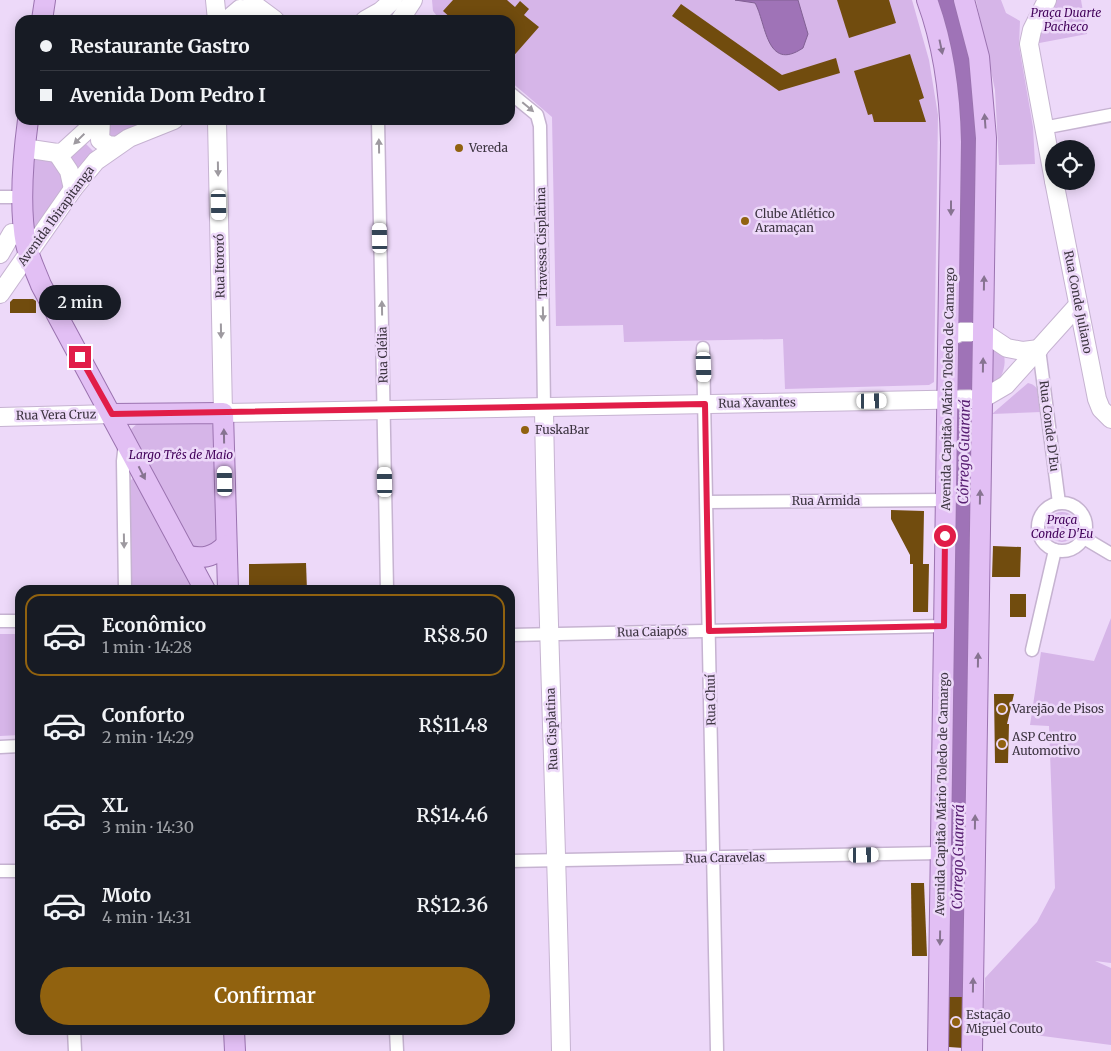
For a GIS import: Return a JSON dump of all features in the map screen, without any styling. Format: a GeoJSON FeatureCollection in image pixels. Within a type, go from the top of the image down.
{"type":"FeatureCollection","features":[{"type":"Feature","properties":{"kind":"main road"},"geometry":{"type":"LineString","coordinates":[[43,15],[45,0]]}},
{"type":"Feature","properties":{"kind":"main road","name":"Avenida Capitão Mário Toledo de Camargo"},"geometry":{"type":"LineString","coordinates":[[927,0],[940,43],[950,109],[967,333],[965,399],[946,500],[938,1051]]}},
{"type":"Feature","properties":{"kind":"main road","name":"Avenida Capitão Mário Toledo de Camargo"},"geometry":{"type":"LineString","coordinates":[[964,0],[978,57],[986,138],[967,333],[965,399],[972,1051]]}},
{"type":"Feature","properties":{"kind":"main road"},"geometry":{"type":"LineString","coordinates":[[27,125],[24,148],[26,258],[112,414],[201,585]]}},
{"type":"Feature","properties":{"kind":"main road"},"geometry":{"type":"LineString","coordinates":[[24,148],[6,197],[17,252],[26,258]]}},
{"type":"Feature","properties":{"kind":"main road"},"geometry":{"type":"LineString","coordinates":[[223,413],[228,585]]}},
{"type":"Feature","properties":{"kind":"main road","name":"Rua Xavantes"},"geometry":{"type":"LineString","coordinates":[[112,414],[223,413]]}},
{"type":"Feature","properties":{"kind":"main road"},"geometry":{"type":"LineString","coordinates":[[186,555],[194,558],[212,556],[226,545]]}},
{"type":"Feature","properties":{"kind":"main road"},"geometry":{"type":"LineString","coordinates":[[234,1035],[234,1051]]}},
{"type":"Feature","properties":{"kind":"street"},"geometry":{"type":"LineString","coordinates":[[215,0],[216,15]]}},
{"type":"Feature","properties":{"kind":"street"},"geometry":{"type":"LineString","coordinates":[[374,15],[393,0]]}},
{"type":"Feature","properties":{"kind":"street"},"geometry":{"type":"LineString","coordinates":[[403,15],[413,0]]}},
{"type":"Feature","properties":{"kind":"street","name":"Rua Conde Juliano"},"geometry":{"type":"LineString","coordinates":[[1045,140],[1029,44],[1032,30],[1047,0]]}},
{"type":"Feature","properties":{"kind":"street"},"geometry":{"type":"LineString","coordinates":[[234,15],[240,10],[261,10]]}},
{"type":"Feature","properties":{"kind":"street","name":"Travessa Cisplatina"},"geometry":{"type":"LineString","coordinates":[[515,97],[537,115],[540,126],[544,407]]}},
{"type":"Feature","properties":{"kind":"street"},"geometry":{"type":"LineString","coordinates":[[1043,128],[1111,115]]}},
{"type":"Feature","properties":{"kind":"street"},"geometry":{"type":"LineString","coordinates":[[24,148],[57,153],[68,149],[94,125]]}},
{"type":"Feature","properties":{"kind":"street"},"geometry":{"type":"LineString","coordinates":[[100,125],[100,140],[108,145],[116,146]]}},
{"type":"Feature","properties":{"kind":"street","name":"Avenida Ibirapitanga"},"geometry":{"type":"LineString","coordinates":[[0,294],[73,189],[96,161],[116,146],[161,125]]}},
{"type":"Feature","properties":{"kind":"street","name":"Rua Itororó"},"geometry":{"type":"LineString","coordinates":[[217,125],[223,413]]}},
{"type":"Feature","properties":{"kind":"street","name":"Rua Clélia"},"geometry":{"type":"LineString","coordinates":[[378,125],[388,585]]}},
{"type":"Feature","properties":{"kind":"street"},"geometry":{"type":"LineString","coordinates":[[57,153],[69,171],[73,189]]}},
{"type":"Feature","properties":{"kind":"street","name":"Rua Conde Juliano"},"geometry":{"type":"LineString","coordinates":[[1056,190],[1097,399],[1101,409],[1111,419]]}},
{"type":"Feature","properties":{"kind":"street","name":"Avenida Ibirapitanga"},"geometry":{"type":"LineString","coordinates":[[0,254],[12,233]]}},
{"type":"Feature","properties":{"kind":"street"},"geometry":{"type":"LineString","coordinates":[[965,399],[1006,385],[1078,305]]}},
{"type":"Feature","properties":{"kind":"street"},"geometry":{"type":"LineString","coordinates":[[967,333],[1007,348],[1023,351],[1040,349]]}},
{"type":"Feature","properties":{"kind":"street","name":"Rua Chuí"},"geometry":{"type":"LineString","coordinates":[[703,348],[717,1051]]}},
{"type":"Feature","properties":{"kind":"street"},"geometry":{"type":"LineString","coordinates":[[1006,385],[1010,364],[1007,348]]}},
{"type":"Feature","properties":{"kind":"street","name":"Rua Conde D'Eu"},"geometry":{"type":"LineString","coordinates":[[1040,349],[1059,503]]}},
{"type":"Feature","properties":{"kind":"street","name":"Rua Xavantes"},"geometry":{"type":"LineString","coordinates":[[223,413],[965,399]]}},
{"type":"Feature","properties":{"kind":"street","name":"Rua Cisplatina"},"geometry":{"type":"LineString","coordinates":[[544,407],[548,634],[557,861],[561,1051]]}},
{"type":"Feature","properties":{"kind":"street","name":"Rua Vera Cruz"},"geometry":{"type":"LineString","coordinates":[[0,416],[112,414]]}},
{"type":"Feature","properties":{"kind":"street"},"geometry":{"type":"LineString","coordinates":[[125,440],[123,461],[125,585]]}},
{"type":"Feature","properties":{"kind":"street","name":"Rua Armida"},"geometry":{"type":"LineString","coordinates":[[707,502],[946,500]]}},
{"type":"Feature","properties":{"kind":"street"},"geometry":{"type":"LineString","coordinates":[[1059,503],[1075,507],[1083,515],[1086,526],[1084,538],[1075,548],[1056,550],[1041,538],[1038,525],[1047,509],[1059,503]]}},
{"type":"Feature","properties":{"kind":"street"},"geometry":{"type":"LineString","coordinates":[[1084,538],[1111,554]]}},
{"type":"Feature","properties":{"kind":"street"},"geometry":{"type":"LineString","coordinates":[[1032,650],[1056,550]]}},
{"type":"Feature","properties":{"kind":"street"},"geometry":{"type":"LineString","coordinates":[[0,622],[15,621]]}},
{"type":"Feature","properties":{"kind":"street","name":"Rua Caiapós"},"geometry":{"type":"LineString","coordinates":[[515,635],[944,626]]}},
{"type":"Feature","properties":{"kind":"street"},"geometry":{"type":"LineString","coordinates":[[0,747],[15,746]]}},
{"type":"Feature","properties":{"kind":"street","name":"Rua Caravelas"},"geometry":{"type":"LineString","coordinates":[[515,862],[941,854]]}},
{"type":"Feature","properties":{"kind":"street"},"geometry":{"type":"LineString","coordinates":[[0,872],[15,871]]}},
{"type":"Feature","properties":{"kind":"street"},"geometry":{"type":"LineString","coordinates":[[74,1035],[74,1051]]}},
{"type":"Feature","properties":{"kind":"street"},"geometry":{"type":"LineString","coordinates":[[396,1035],[397,1051]]}},
{"type":"Feature","properties":{"kind":"green space","name":"Clube Atlético Aramaçan"},"geometry":{"type":"Polygon","coordinates":[[[432,0],[912,0],[929,60],[938,115],[934,382],[929,385],[785,389],[783,339],[624,342],[623,325],[556,326],[552,117],[515,85],[515,15],[436,15],[433,11],[432,0]]]}},
{"type":"Feature","properties":{"kind":"green space"},"geometry":{"type":"Polygon","coordinates":[[[976,0],[1001,0],[1006,13],[1020,21],[1019,46],[1033,127],[1035,164],[999,165],[995,90],[976,0]]]}},
{"type":"Feature","properties":{"kind":"green space","name":"Praça Duarte Pacheco"},"geometry":{"type":"Polygon","coordinates":[[[1056,0],[1081,0],[1087,34],[1034,44],[1056,0]]]}},
{"type":"Feature","properties":{"kind":"green space"},"geometry":{"type":"Polygon","coordinates":[[[109,125],[138,125],[109,139],[105,129],[109,125]]]}},
{"type":"Feature","properties":{"kind":"green space"},"geometry":{"type":"Polygon","coordinates":[[[86,144],[94,152],[76,170],[70,158],[86,144]]]}},
{"type":"Feature","properties":{"kind":"green space"},"geometry":{"type":"Polygon","coordinates":[[[35,156],[54,160],[66,185],[32,240],[30,209],[35,156]]]}},
{"type":"Feature","properties":{"kind":"green space"},"geometry":{"type":"Polygon","coordinates":[[[989,346],[1004,355],[1005,359],[1004,369],[998,382],[990,384],[989,346]]]}},
{"type":"Feature","properties":{"kind":"green space"},"geometry":{"type":"Polygon","coordinates":[[[1028,383],[1038,390],[1041,412],[992,414],[1028,383]]]}},
{"type":"Feature","properties":{"kind":"green space","name":"Largo Três de Maio"},"geometry":{"type":"Polygon","coordinates":[[[210,422],[214,427],[217,541],[202,551],[192,546],[129,431],[138,423],[210,422]]]}},
{"type":"Feature","properties":{"kind":"green space","name":"Largo Três de Maio"},"geometry":{"type":"Polygon","coordinates":[[[133,478],[137,479],[192,585],[132,585],[130,481],[133,478]]]}},
{"type":"Feature","properties":{"kind":"green space","name":"Praça Conde D'Eu"},"geometry":{"type":"Polygon","coordinates":[[[1062,512],[1073,516],[1077,527],[1073,538],[1062,542],[1051,538],[1047,527],[1051,516],[1062,512]]]}},
{"type":"Feature","properties":{"kind":"green space"},"geometry":{"type":"Polygon","coordinates":[[[1111,618],[1111,963],[1095,961],[1111,968],[1111,1045],[983,1028],[985,978],[1037,922],[1055,888],[1049,726],[1030,725],[1041,652],[1094,661],[1111,618]]]}},
{"type":"Feature","properties":{"kind":"green space"},"geometry":{"type":"Polygon","coordinates":[[[0,634],[15,634],[15,735],[0,736],[0,634]]]}},
{"type":"Feature","properties":{"kind":"shaded area"},"geometry":{"type":"Polygon","coordinates":[[[735,0],[798,0],[808,34],[803,48],[791,54],[781,54],[774,50],[769,42],[755,3],[735,0]]]}},
{"type":"Feature","properties":{"kind":"building"},"geometry":{"type":"Polygon","coordinates":[[[453,0],[507,0],[515,7],[520,1],[529,9],[524,15],[539,27],[515,54],[515,15],[447,15],[443,11],[453,0]]]}},
{"type":"Feature","properties":{"kind":"building"},"geometry":{"type":"Polygon","coordinates":[[[837,0],[889,0],[896,23],[849,38],[837,0]]]}},
{"type":"Feature","properties":{"kind":"building"},"geometry":{"type":"Polygon","coordinates":[[[681,4],[782,75],[836,58],[840,73],[779,91],[672,16],[681,4]]]}},
{"type":"Feature","properties":{"kind":"building"},"geometry":{"type":"Polygon","coordinates":[[[910,54],[924,98],[919,100],[926,122],[874,122],[872,114],[868,115],[854,71],[910,54]]]}},
{"type":"Feature","properties":{"kind":"building"},"geometry":{"type":"Polygon","coordinates":[[[13,299],[33,299],[36,301],[36,313],[10,313],[10,302],[13,299]]]}},
{"type":"Feature","properties":{"kind":"building"},"geometry":{"type":"Polygon","coordinates":[[[891,510],[924,511],[923,564],[929,564],[928,612],[913,612],[913,564],[910,564],[910,555],[891,519],[891,510]]]}},
{"type":"Feature","properties":{"kind":"building"},"geometry":{"type":"Polygon","coordinates":[[[993,546],[1021,547],[1020,577],[992,577],[993,546]]]}},
{"type":"Feature","properties":{"kind":"building"},"geometry":{"type":"Polygon","coordinates":[[[306,563],[307,585],[249,585],[249,564],[306,563]]]}},
{"type":"Feature","properties":{"kind":"building"},"geometry":{"type":"Polygon","coordinates":[[[1010,594],[1026,594],[1026,617],[1010,617],[1010,594]]]}},
{"type":"Feature","properties":{"kind":"building"},"geometry":{"type":"Polygon","coordinates":[[[994,694],[1014,694],[1007,724],[1009,724],[1008,763],[995,763],[994,694]]]}},
{"type":"Feature","properties":{"kind":"building"},"geometry":{"type":"Polygon","coordinates":[[[911,883],[924,883],[927,956],[912,956],[911,883]]]}},
{"type":"Feature","properties":{"kind":"building","name":"Estação Miguel Couto"},"geometry":{"type":"Polygon","coordinates":[[[949,997],[964,997],[963,1048],[949,1047],[949,997]]]}},
{"type":"Feature","properties":{"kind":"waterway","name":"Córrego Guarará"},"geometry":{"type":"LineString","coordinates":[[946,0],[964,75],[968,148],[956,997]]}},
{"type":"Feature","properties":{"kind":"place","name":"Vereda"},"geometry":{"type":"Point","coordinates":[459,148]}},
{"type":"Feature","properties":{"kind":"place","name":"Clube Atlético Aramaçan"},"geometry":{"type":"Point","coordinates":[745,221]}},
{"type":"Feature","properties":{"kind":"place","name":"FuskaBar"},"geometry":{"type":"Point","coordinates":[525,430]}},
{"type":"Feature","properties":{"kind":"place","name":"Varejão de Pisos"},"geometry":{"type":"Point","coordinates":[1002,709]}},
{"type":"Feature","properties":{"kind":"place","name":"ASP Centro Automotivo"},"geometry":{"type":"Point","coordinates":[1002,744]}},
{"type":"Feature","properties":{"kind":"place","name":"Estação Miguel Couto"},"geometry":{"type":"Point","coordinates":[956,1022]}},
{"type":"Feature","properties":{"kind":"route"},"geometry":{"type":"LineString","coordinates":[[80,357],[112,414],[705,404],[709,631],[944,626],[945,536]]}}]}
